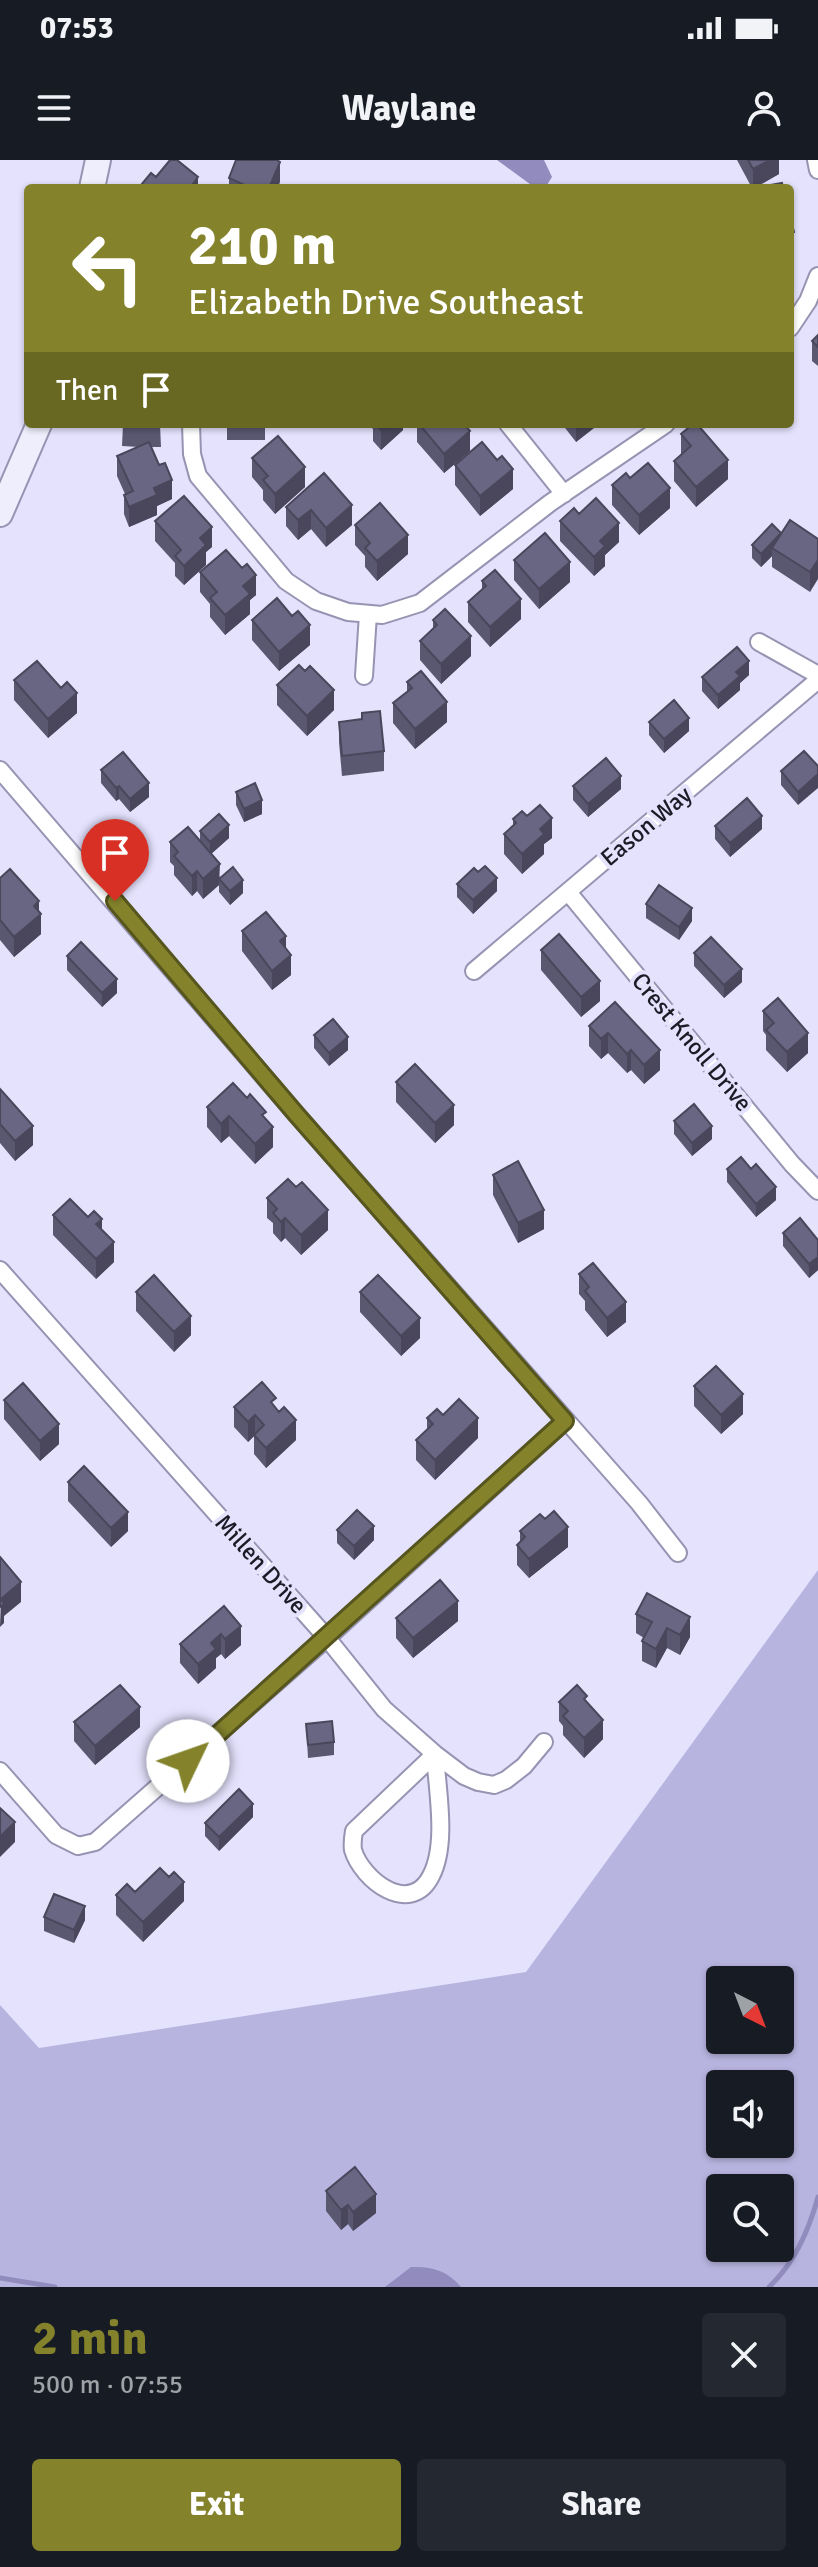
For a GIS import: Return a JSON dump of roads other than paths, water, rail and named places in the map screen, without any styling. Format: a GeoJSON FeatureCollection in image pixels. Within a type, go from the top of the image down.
{"type":"FeatureCollection","features":[{"type":"Feature","properties":{"kind":"main road"},"geometry":{"type":"LineString","coordinates":[[93,184],[98,160]]}},
{"type":"Feature","properties":{"kind":"main road"},"geometry":{"type":"LineString","coordinates":[[0,514],[37,428]]}},
{"type":"Feature","properties":{"kind":"street"},"geometry":{"type":"LineString","coordinates":[[816,160],[818,170]]}},
{"type":"Feature","properties":{"kind":"street"},"geometry":{"type":"LineString","coordinates":[[794,322],[808,301],[818,276]]}},
{"type":"Feature","properties":{"kind":"street"},"geometry":{"type":"LineString","coordinates":[[191,428],[192,454],[198,476],[286,581],[316,601],[348,612],[382,615],[420,603],[564,494],[660,428]]}},
{"type":"Feature","properties":{"kind":"street"},"geometry":{"type":"LineString","coordinates":[[511,428],[564,494]]}},
{"type":"Feature","properties":{"kind":"street"},"geometry":{"type":"LineString","coordinates":[[364,676],[368,614]]}},
{"type":"Feature","properties":{"kind":"street"},"geometry":{"type":"LineString","coordinates":[[759,642],[818,678]]}},
{"type":"Feature","properties":{"kind":"street","name":"Eason Way"},"geometry":{"type":"LineString","coordinates":[[474,971],[818,678]]}},
{"type":"Feature","properties":{"kind":"street"},"geometry":{"type":"LineString","coordinates":[[0,770],[296,1114],[639,1503],[678,1553]]}},
{"type":"Feature","properties":{"kind":"street","name":"Crest Knoll Drive"},"geometry":{"type":"LineString","coordinates":[[568,892],[792,1164],[818,1191]]}},
{"type":"Feature","properties":{"kind":"street","name":"Millen Drive"},"geometry":{"type":"LineString","coordinates":[[0,1270],[327,1638],[384,1709],[435,1754],[464,1776],[494,1785],[524,1766],[544,1742]]}},
{"type":"Feature","properties":{"kind":"street"},"geometry":{"type":"LineString","coordinates":[[0,1771],[56,1835],[78,1846],[95,1842],[327,1638],[565,1421]]}},
{"type":"Feature","properties":{"kind":"street"},"geometry":{"type":"LineString","coordinates":[[435,1754],[440,1847],[431,1879],[416,1891],[401,1895],[385,1890],[359,1863],[352,1847],[354,1831],[435,1754]]}},
{"type":"Feature","properties":{"kind":"waterway"},"geometry":{"type":"LineString","coordinates":[[769,2287],[800,2245],[818,2197]]}},
{"type":"Feature","properties":{"kind":"waterway"},"geometry":{"type":"LineString","coordinates":[[0,2278],[55,2287]]}}]}
